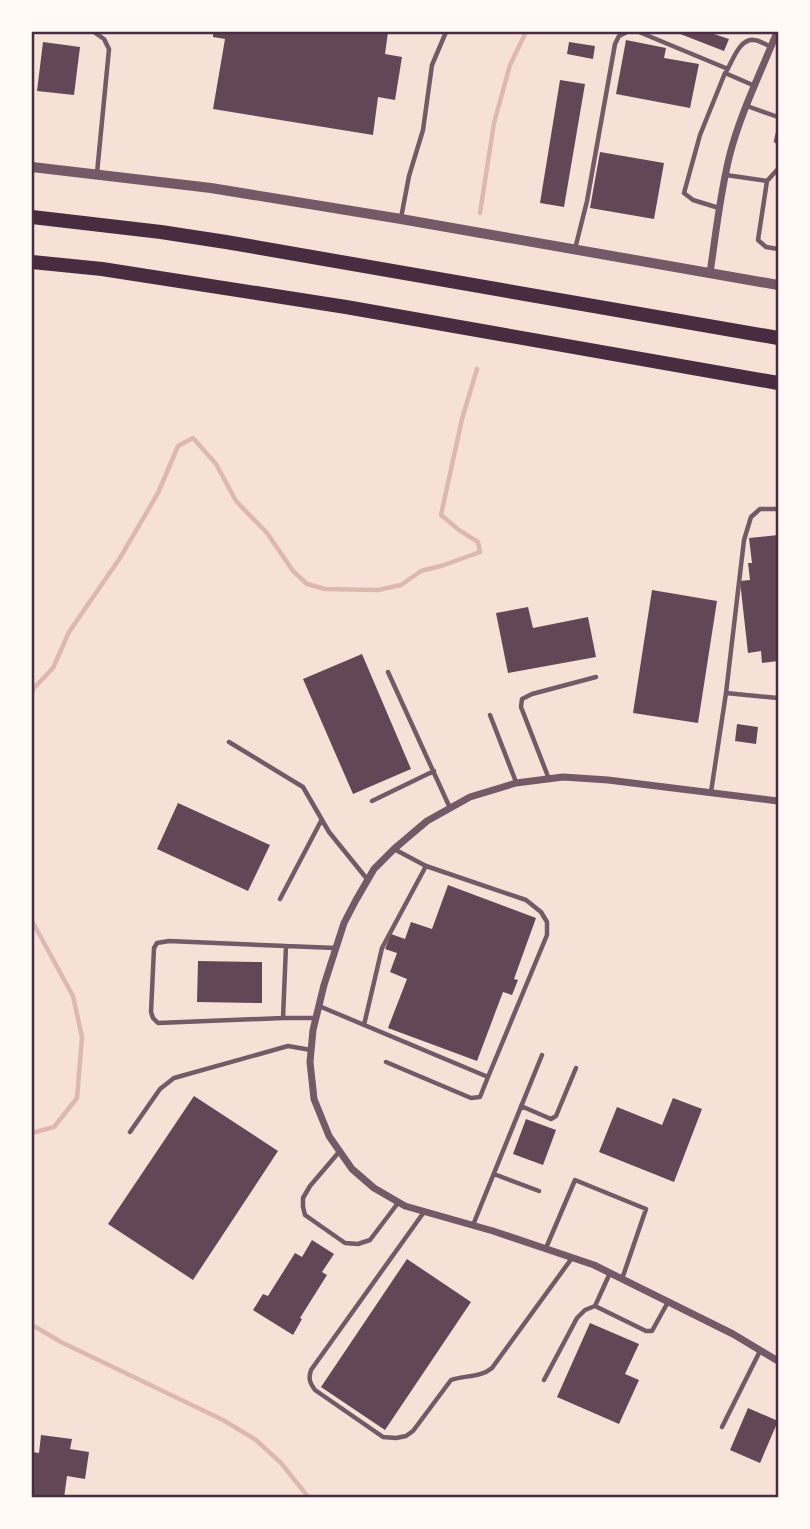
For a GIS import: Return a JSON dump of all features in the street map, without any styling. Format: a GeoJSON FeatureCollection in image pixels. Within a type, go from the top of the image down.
{"type":"FeatureCollection","features":[{"type":"Feature","properties":{"kind":"highway"},"geometry":{"type":"LineString","coordinates":[[32,217],[200,238],[779,338]]}},
{"type":"Feature","properties":{"kind":"highway"},"geometry":{"type":"LineString","coordinates":[[32,262],[102,269],[345,307],[779,383]]}},
{"type":"Feature","properties":{"kind":"highway"},"geometry":{"type":"LineString","coordinates":[[586,304],[779,332]]}},
{"type":"Feature","properties":{"kind":"highway"},"geometry":{"type":"LineString","coordinates":[[689,368],[779,389]]}},
{"type":"Feature","properties":{"kind":"street"},"geometry":{"type":"LineString","coordinates":[[710,272],[730,153],[777,35]]}},
{"type":"Feature","properties":{"kind":"street"},"geometry":{"type":"LineString","coordinates":[[32,167],[211,188],[779,285]]}},
{"type":"Feature","properties":{"kind":"street"},"geometry":{"type":"LineString","coordinates":[[779,801],[563,776],[516,783],[470,797],[450,808],[427,821],[374,869],[344,923],[316,1018],[310,1062],[314,1099],[329,1136],[352,1169],[374,1188],[424,1212],[573,1257],[733,1334],[779,1361]]}},
{"type":"Feature","properties":{"kind":"lane"},"geometry":{"type":"LineString","coordinates":[[94,32],[104,39],[109,50],[97,174]]}},
{"type":"Feature","properties":{"kind":"lane"},"geometry":{"type":"LineString","coordinates":[[401,219],[409,176],[423,130],[432,65],[446,32]]}},
{"type":"Feature","properties":{"kind":"lane"},"geometry":{"type":"LineString","coordinates":[[575,250],[587,201],[615,44],[619,36],[627,32]]}},
{"type":"Feature","properties":{"kind":"lane"},"geometry":{"type":"LineString","coordinates":[[639,32],[755,86]]}},
{"type":"Feature","properties":{"kind":"lane"},"geometry":{"type":"LineString","coordinates":[[720,208],[693,200],[684,190],[700,135],[739,47],[747,40],[755,40],[771,47]]}},
{"type":"Feature","properties":{"kind":"lane"},"geometry":{"type":"LineString","coordinates":[[747,106],[779,117]]}},
{"type":"Feature","properties":{"kind":"lane"},"geometry":{"type":"LineString","coordinates":[[779,133],[776,141],[779,142]]}},
{"type":"Feature","properties":{"kind":"lane"},"geometry":{"type":"LineString","coordinates":[[779,171],[767,181],[758,240],[766,247],[779,249]]}},
{"type":"Feature","properties":{"kind":"lane"},"geometry":{"type":"LineString","coordinates":[[726,175],[767,181]]}},
{"type":"Feature","properties":{"kind":"lane"},"geometry":{"type":"LineString","coordinates":[[711,792],[744,540],[751,517],[760,509],[779,509]]}},
{"type":"Feature","properties":{"kind":"lane"},"geometry":{"type":"LineString","coordinates":[[388,672],[450,808]]}},
{"type":"Feature","properties":{"kind":"lane"},"geometry":{"type":"LineString","coordinates":[[548,779],[521,707],[522,699],[596,677]]}},
{"type":"Feature","properties":{"kind":"lane"},"geometry":{"type":"LineString","coordinates":[[726,693],[779,698]]}},
{"type":"Feature","properties":{"kind":"lane"},"geometry":{"type":"LineString","coordinates":[[490,715],[516,783]]}},
{"type":"Feature","properties":{"kind":"lane"},"geometry":{"type":"LineString","coordinates":[[229,743],[303,787],[321,821],[368,880]]}},
{"type":"Feature","properties":{"kind":"lane"},"geometry":{"type":"LineString","coordinates":[[372,801],[434,771]]}},
{"type":"Feature","properties":{"kind":"lane"},"geometry":{"type":"LineString","coordinates":[[281,899],[321,821]]}},
{"type":"Feature","properties":{"kind":"lane"},"geometry":{"type":"LineString","coordinates":[[386,1062],[471,1098],[480,1097],[547,935],[547,922],[541,912],[526,900],[426,866],[394,849]]}},
{"type":"Feature","properties":{"kind":"lane"},"geometry":{"type":"LineString","coordinates":[[365,1025],[382,948],[426,866]]}},
{"type":"Feature","properties":{"kind":"lane"},"geometry":{"type":"LineString","coordinates":[[316,1018],[158,1023],[150,1012],[154,948],[157,943],[169,941],[336,948]]}},
{"type":"Feature","properties":{"kind":"lane"},"geometry":{"type":"LineString","coordinates":[[283,1018],[286,946]]}},
{"type":"Feature","properties":{"kind":"lane"},"geometry":{"type":"LineString","coordinates":[[319,1006],[488,1077]]}},
{"type":"Feature","properties":{"kind":"lane"},"geometry":{"type":"LineString","coordinates":[[130,1132],[160,1089],[174,1078],[288,1046],[312,1050]]}},
{"type":"Feature","properties":{"kind":"lane"},"geometry":{"type":"LineString","coordinates":[[473,1225],[542,1055]]}},
{"type":"Feature","properties":{"kind":"lane"},"geometry":{"type":"LineString","coordinates":[[521,1106],[551,1119],[556,1116],[576,1068]]}},
{"type":"Feature","properties":{"kind":"lane"},"geometry":{"type":"LineString","coordinates":[[340,1151],[303,1198],[305,1215],[345,1243],[358,1244],[370,1240],[399,1202]]}},
{"type":"Feature","properties":{"kind":"lane"},"geometry":{"type":"LineString","coordinates":[[494,1174],[539,1191]]}},
{"type":"Feature","properties":{"kind":"lane"},"geometry":{"type":"LineString","coordinates":[[546,1248],[575,1180],[646,1209],[622,1279]]}},
{"type":"Feature","properties":{"kind":"lane"},"geometry":{"type":"LineString","coordinates":[[424,1212],[309,1376],[315,1390],[383,1437],[406,1436],[413,1431],[451,1380],[461,1376],[484,1374],[492,1368],[573,1257]]}},
{"type":"Feature","properties":{"kind":"lane"},"geometry":{"type":"LineString","coordinates":[[544,1380],[577,1318],[585,1310],[595,1306],[610,1273]]}},
{"type":"Feature","properties":{"kind":"lane"},"geometry":{"type":"LineString","coordinates":[[595,1306],[646,1331],[652,1331],[668,1302]]}},
{"type":"Feature","properties":{"kind":"lane"},"geometry":{"type":"LineString","coordinates":[[722,1427],[760,1350]]}},
{"type":"Feature","properties":{"kind":"building"},"geometry":{"type":"Polygon","coordinates":[[[213,32],[388,32],[385,54],[402,57],[395,100],[378,97],[373,135],[213,109],[225,39],[213,37],[213,32]]]}},
{"type":"Feature","properties":{"kind":"building"},"geometry":{"type":"Polygon","coordinates":[[[675,32],[708,32],[729,39],[724,51],[675,32]]]}},
{"type":"Feature","properties":{"kind":"building"},"geometry":{"type":"Polygon","coordinates":[[[626,40],[666,48],[664,58],[699,64],[690,108],[616,94],[626,40]]]}},
{"type":"Feature","properties":{"kind":"building"},"geometry":{"type":"Polygon","coordinates":[[[43,42],[80,47],[74,95],[37,91],[43,42]]]}},
{"type":"Feature","properties":{"kind":"building"},"geometry":{"type":"Polygon","coordinates":[[[569,42],[595,46],[593,59],[567,54],[569,42]]]}},
{"type":"Feature","properties":{"kind":"building"},"geometry":{"type":"Polygon","coordinates":[[[560,80],[585,84],[564,207],[540,203],[560,80]]]}},
{"type":"Feature","properties":{"kind":"building"},"geometry":{"type":"Polygon","coordinates":[[[600,152],[664,163],[654,219],[590,208],[600,152]]]}},
{"type":"Feature","properties":{"kind":"building"},"geometry":{"type":"Polygon","coordinates":[[[778,535],[778,661],[762,663],[761,651],[748,653],[740,581],[750,580],[748,563],[752,563],[749,538],[778,535]]]}},
{"type":"Feature","properties":{"kind":"building"},"geometry":{"type":"Polygon","coordinates":[[[652,590],[717,601],[698,723],[633,713],[652,590]]]}},
{"type":"Feature","properties":{"kind":"building"},"geometry":{"type":"Polygon","coordinates":[[[528,607],[533,628],[588,617],[596,657],[508,673],[496,613],[528,607]]]}},
{"type":"Feature","properties":{"kind":"building"},"geometry":{"type":"Polygon","coordinates":[[[362,654],[411,769],[353,794],[303,679],[362,654]]]}},
{"type":"Feature","properties":{"kind":"building"},"geometry":{"type":"Polygon","coordinates":[[[737,724],[758,727],[756,744],[735,741],[737,724]]]}},
{"type":"Feature","properties":{"kind":"building"},"geometry":{"type":"Polygon","coordinates":[[[178,803],[270,845],[248,891],[157,849],[178,803]]]}},
{"type":"Feature","properties":{"kind":"building"},"geometry":{"type":"Polygon","coordinates":[[[448,885],[536,918],[514,979],[518,980],[512,995],[503,992],[477,1061],[388,1028],[407,979],[390,972],[397,953],[385,949],[391,934],[405,939],[411,922],[432,929],[448,885]]]}},
{"type":"Feature","properties":{"kind":"building"},"geometry":{"type":"Polygon","coordinates":[[[198,961],[262,962],[262,1003],[197,1002],[198,961]]]}},
{"type":"Feature","properties":{"kind":"building"},"geometry":{"type":"Polygon","coordinates":[[[194,1096],[278,1151],[193,1280],[108,1224],[194,1096]]]}},
{"type":"Feature","properties":{"kind":"building"},"geometry":{"type":"Polygon","coordinates":[[[673,1098],[702,1109],[674,1182],[599,1152],[617,1107],[662,1125],[673,1098]]]}},
{"type":"Feature","properties":{"kind":"building"},"geometry":{"type":"Polygon","coordinates":[[[526,1119],[556,1130],[543,1165],[513,1154],[526,1119]]]}},
{"type":"Feature","properties":{"kind":"building"},"geometry":{"type":"Polygon","coordinates":[[[312,1240],[334,1254],[322,1272],[327,1275],[300,1318],[302,1319],[293,1335],[253,1310],[263,1294],[268,1296],[295,1253],[302,1257],[312,1240]]]}},
{"type":"Feature","properties":{"kind":"building"},"geometry":{"type":"Polygon","coordinates":[[[407,1259],[471,1302],[385,1430],[321,1387],[407,1259]]]}},
{"type":"Feature","properties":{"kind":"building"},"geometry":{"type":"Polygon","coordinates":[[[590,1323],[639,1344],[625,1374],[639,1380],[619,1424],[557,1397],[590,1323]]]}},
{"type":"Feature","properties":{"kind":"building"},"geometry":{"type":"Polygon","coordinates":[[[748,1408],[778,1421],[760,1463],[730,1450],[748,1408]]]}},
{"type":"Feature","properties":{"kind":"building"},"geometry":{"type":"Polygon","coordinates":[[[41,1435],[72,1439],[70,1449],[89,1452],[85,1479],[67,1476],[64,1498],[32,1498],[32,1452],[39,1453],[41,1435]]]}},
{"type":"Feature","properties":{"kind":"waterway"},"geometry":{"type":"LineString","coordinates":[[480,213],[494,123],[510,65],[526,32]]}},
{"type":"Feature","properties":{"kind":"waterway"},"geometry":{"type":"LineString","coordinates":[[32,693],[53,668],[69,632],[120,558],[158,493],[178,446],[193,438],[216,464],[236,501],[267,533],[293,571],[307,584],[325,589],[378,590],[401,585],[421,571],[480,552],[478,542],[441,515],[462,419],[477,369]]}},
{"type":"Feature","properties":{"kind":"waterway"},"geometry":{"type":"LineString","coordinates":[[32,921],[73,996],[82,1037],[77,1098],[54,1127],[32,1133]]}},
{"type":"Feature","properties":{"kind":"waterway"},"geometry":{"type":"LineString","coordinates":[[32,1325],[61,1342],[223,1420],[256,1440],[281,1463],[309,1498]]}}]}
